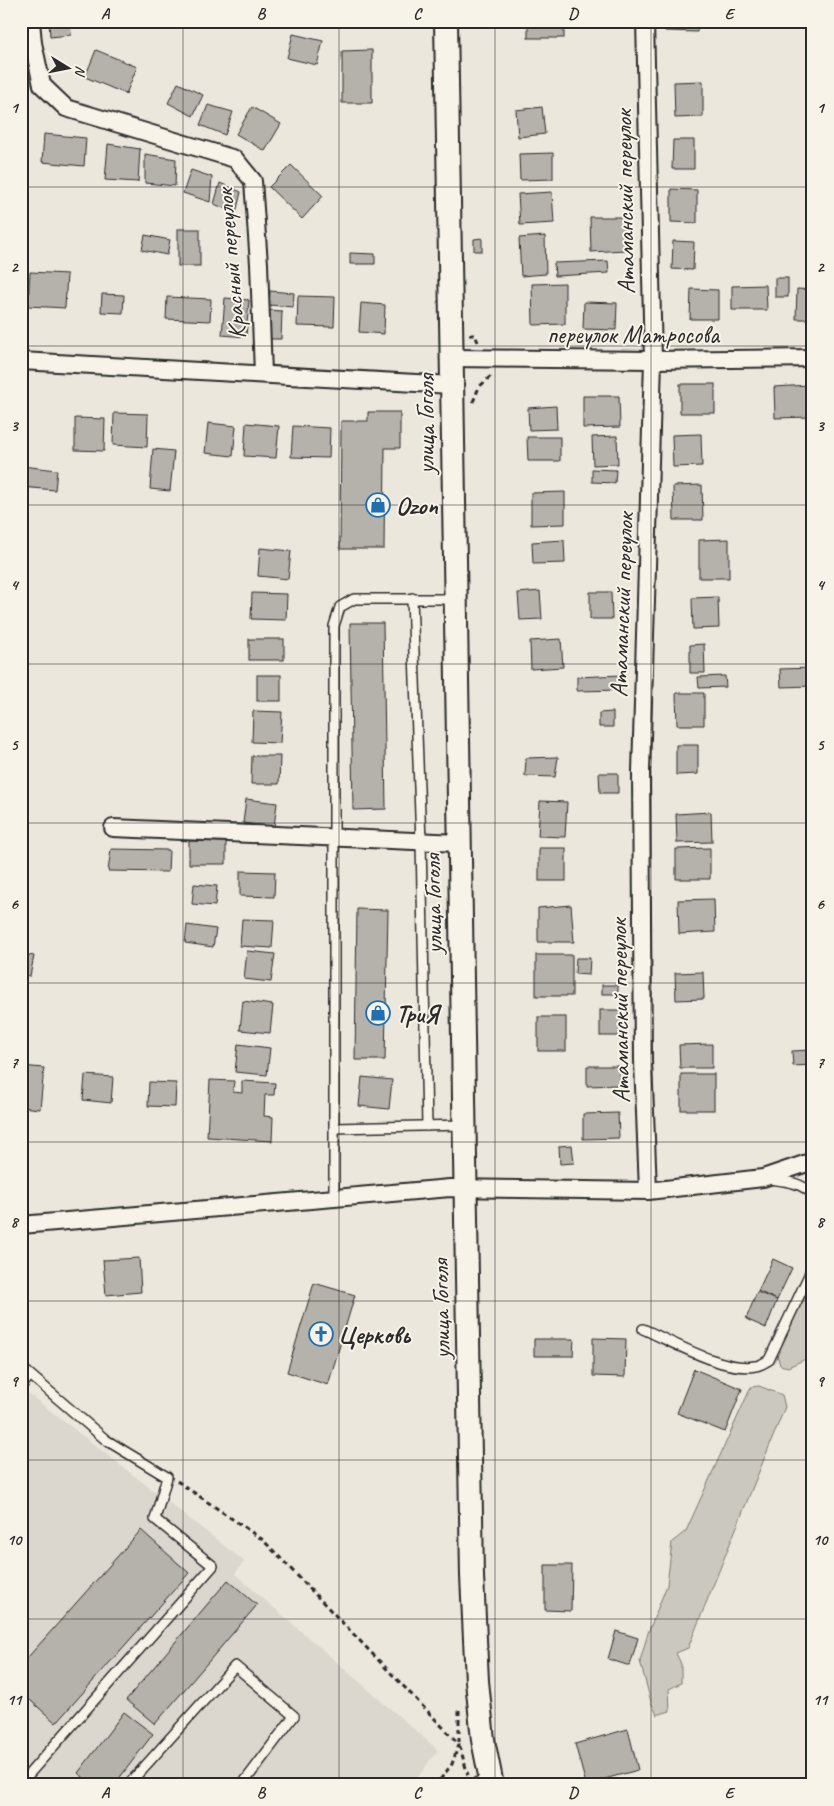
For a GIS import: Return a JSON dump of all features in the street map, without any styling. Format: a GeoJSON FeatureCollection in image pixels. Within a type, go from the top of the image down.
{"type":"FeatureCollection","features":[{"type":"Feature","properties":{"kind":"main road","name":"улица Гоголя"},"geometry":{"type":"LineString","coordinates":[[446,21],[472,1576],[484,1782]]}},
{"type":"Feature","properties":{"kind":"street","name":"Красный переулок"},"geometry":{"type":"LineString","coordinates":[[31,21],[33,43],[42,84],[66,108],[236,159],[253,182],[259,264],[263,374]]}},
{"type":"Feature","properties":{"kind":"street","name":"Атаманский переулок"},"geometry":{"type":"LineString","coordinates":[[645,21],[653,360],[642,772],[644,1060],[648,1191]]}},
{"type":"Feature","properties":{"kind":"street","name":"переулок Матросова"},"geometry":{"type":"LineString","coordinates":[[452,358],[653,360],[813,358]]}},
{"type":"Feature","properties":{"kind":"street"},"geometry":{"type":"LineString","coordinates":[[21,361],[452,385]]}},
{"type":"Feature","properties":{"kind":"street"},"geometry":{"type":"LineString","coordinates":[[113,828],[459,843]]}},
{"type":"Feature","properties":{"kind":"street"},"geometry":{"type":"LineString","coordinates":[[21,1225],[465,1188],[648,1191],[764,1178],[813,1161]]}},
{"type":"Feature","properties":{"kind":"lane"},"geometry":{"type":"LineString","coordinates":[[334,1198],[334,626],[340,607],[354,598],[455,599]]}},
{"type":"Feature","properties":{"kind":"lane"},"geometry":{"type":"LineString","coordinates":[[412,598],[421,842],[427,1126]]}},
{"type":"Feature","properties":{"kind":"lane"},"geometry":{"type":"LineString","coordinates":[[334,1128],[464,1125]]}},
{"type":"Feature","properties":{"kind":"lane"},"geometry":{"type":"LineString","coordinates":[[764,1178],[810,1187],[813,1195]]}},
{"type":"Feature","properties":{"kind":"lane"},"geometry":{"type":"LineString","coordinates":[[643,1329],[720,1363],[741,1367],[756,1366],[769,1360],[809,1275],[813,1262]]}},
{"type":"Feature","properties":{"kind":"lane"},"geometry":{"type":"LineString","coordinates":[[21,1367],[106,1440],[167,1477],[155,1519],[213,1566],[21,1783]]}},
{"type":"Feature","properties":{"kind":"lane"},"geometry":{"type":"LineString","coordinates":[[21,1387],[30,1375]]}},
{"type":"Feature","properties":{"kind":"lane"},"geometry":{"type":"LineString","coordinates":[[128,1785],[235,1666],[294,1716],[242,1785]]}},
{"type":"Feature","properties":{"kind":"path"},"geometry":{"type":"LineString","coordinates":[[167,1477],[180,1482],[263,1540],[459,1744],[452,1764],[436,1785]]}},
{"type":"Feature","properties":{"kind":"shaded area"},"geometry":{"type":"Polygon","coordinates":[[[813,1282],[812,1356],[788,1367],[780,1365],[776,1351],[813,1282]]]}},
{"type":"Feature","properties":{"kind":"shaded area"},"geometry":{"type":"Polygon","coordinates":[[[759,1386],[782,1395],[785,1407],[688,1648],[676,1653],[681,1664],[681,1683],[669,1689],[670,1711],[657,1715],[651,1702],[640,1661],[648,1633],[667,1585],[672,1542],[686,1531],[751,1387],[759,1386]]]}},
{"type":"Feature","properties":{"kind":"shaded area"},"geometry":{"type":"Polygon","coordinates":[[[21,1388],[244,1561],[235,1574],[438,1750],[412,1785],[21,1785],[21,1388]]]}},
{"type":"Feature","properties":{"kind":"building"},"geometry":{"type":"Polygon","coordinates":[[[49,21],[70,21],[71,35],[50,37],[49,21]]]}},
{"type":"Feature","properties":{"kind":"building"},"geometry":{"type":"Polygon","coordinates":[[[528,21],[564,21],[564,38],[528,38],[528,21]]]}},
{"type":"Feature","properties":{"kind":"building"},"geometry":{"type":"Polygon","coordinates":[[[579,21],[605,21],[606,24],[579,25],[579,21]]]}},
{"type":"Feature","properties":{"kind":"building"},"geometry":{"type":"Polygon","coordinates":[[[665,21],[698,21],[697,32],[665,31],[665,21]]]}},
{"type":"Feature","properties":{"kind":"building"},"geometry":{"type":"Polygon","coordinates":[[[293,34],[323,41],[317,65],[287,58],[293,34]]]}},
{"type":"Feature","properties":{"kind":"building"},"geometry":{"type":"Polygon","coordinates":[[[96,50],[137,67],[126,94],[85,77],[96,50]]]}},
{"type":"Feature","properties":{"kind":"building"},"geometry":{"type":"Polygon","coordinates":[[[372,50],[372,103],[342,103],[342,51],[372,50]]]}},
{"type":"Feature","properties":{"kind":"building"},"geometry":{"type":"Polygon","coordinates":[[[703,81],[703,117],[675,118],[674,82],[703,81]]]}},
{"type":"Feature","properties":{"kind":"building"},"geometry":{"type":"Polygon","coordinates":[[[178,83],[203,95],[193,116],[168,103],[178,83]]]}},
{"type":"Feature","properties":{"kind":"building"},"geometry":{"type":"Polygon","coordinates":[[[21,86],[24,86],[21,119],[21,86]]]}},
{"type":"Feature","properties":{"kind":"building"},"geometry":{"type":"Polygon","coordinates":[[[208,105],[233,112],[225,135],[200,125],[208,105]]]}},
{"type":"Feature","properties":{"kind":"building"},"geometry":{"type":"Polygon","coordinates":[[[252,107],[281,124],[265,151],[236,134],[252,107]]]}},
{"type":"Feature","properties":{"kind":"building"},"geometry":{"type":"Polygon","coordinates":[[[542,107],[545,134],[518,137],[516,110],[542,107]]]}},
{"type":"Feature","properties":{"kind":"building"},"geometry":{"type":"Polygon","coordinates":[[[44,134],[86,138],[84,166],[42,162],[44,134]]]}},
{"type":"Feature","properties":{"kind":"building"},"geometry":{"type":"Polygon","coordinates":[[[673,140],[694,140],[694,169],[672,169],[673,140]]]}},
{"type":"Feature","properties":{"kind":"building"},"geometry":{"type":"Polygon","coordinates":[[[108,144],[140,149],[138,182],[105,180],[108,144]]]}},
{"type":"Feature","properties":{"kind":"building"},"geometry":{"type":"Polygon","coordinates":[[[553,153],[553,179],[520,180],[519,154],[553,153]]]}},
{"type":"Feature","properties":{"kind":"building"},"geometry":{"type":"Polygon","coordinates":[[[145,154],[176,159],[175,186],[145,183],[145,154]]]}},
{"type":"Feature","properties":{"kind":"building"},"geometry":{"type":"Polygon","coordinates":[[[291,165],[323,196],[302,219],[269,187],[291,165]]]}},
{"type":"Feature","properties":{"kind":"building"},"geometry":{"type":"Polygon","coordinates":[[[191,170],[212,177],[210,202],[183,193],[191,170]]]}},
{"type":"Feature","properties":{"kind":"building"},"geometry":{"type":"Polygon","coordinates":[[[220,183],[241,192],[236,213],[214,204],[220,183]]]}},
{"type":"Feature","properties":{"kind":"building"},"geometry":{"type":"Polygon","coordinates":[[[671,189],[697,190],[697,223],[671,222],[671,189]]]}},
{"type":"Feature","properties":{"kind":"building"},"geometry":{"type":"Polygon","coordinates":[[[552,192],[554,223],[520,225],[518,194],[552,192]]]}},
{"type":"Feature","properties":{"kind":"building"},"geometry":{"type":"Polygon","coordinates":[[[590,217],[624,217],[625,250],[591,252],[590,217]]]}},
{"type":"Feature","properties":{"kind":"building"},"geometry":{"type":"Polygon","coordinates":[[[178,229],[200,229],[200,266],[178,266],[178,229]]]}},
{"type":"Feature","properties":{"kind":"building"},"geometry":{"type":"Polygon","coordinates":[[[145,235],[170,240],[167,255],[142,250],[145,235]]]}},
{"type":"Feature","properties":{"kind":"building"},"geometry":{"type":"Polygon","coordinates":[[[545,236],[546,274],[521,276],[519,238],[545,236]]]}},
{"type":"Feature","properties":{"kind":"building"},"geometry":{"type":"Polygon","coordinates":[[[482,238],[482,251],[474,251],[474,239],[482,238]]]}},
{"type":"Feature","properties":{"kind":"building"},"geometry":{"type":"Polygon","coordinates":[[[673,241],[694,242],[693,270],[672,269],[673,241]]]}},
{"type":"Feature","properties":{"kind":"building"},"geometry":{"type":"Polygon","coordinates":[[[350,253],[375,254],[375,264],[350,264],[350,253]]]}},
{"type":"Feature","properties":{"kind":"building"},"geometry":{"type":"Polygon","coordinates":[[[608,261],[609,273],[555,276],[554,263],[608,261]]]}},
{"type":"Feature","properties":{"kind":"building"},"geometry":{"type":"Polygon","coordinates":[[[30,272],[67,274],[65,308],[28,306],[30,272]]]}},
{"type":"Feature","properties":{"kind":"building"},"geometry":{"type":"Polygon","coordinates":[[[775,278],[788,278],[788,297],[775,297],[775,278]]]}},
{"type":"Feature","properties":{"kind":"building"},"geometry":{"type":"Polygon","coordinates":[[[565,283],[565,324],[533,325],[532,284],[565,283]]]}},
{"type":"Feature","properties":{"kind":"building"},"geometry":{"type":"Polygon","coordinates":[[[766,285],[767,310],[732,310],[732,286],[766,285]]]}},
{"type":"Feature","properties":{"kind":"building"},"geometry":{"type":"Polygon","coordinates":[[[691,289],[718,290],[718,319],[690,319],[691,289]]]}},
{"type":"Feature","properties":{"kind":"building"},"geometry":{"type":"Polygon","coordinates":[[[797,289],[813,290],[813,319],[796,319],[797,289]]]}},
{"type":"Feature","properties":{"kind":"building"},"geometry":{"type":"Polygon","coordinates":[[[270,291],[294,293],[293,307],[269,305],[270,291]]]}},
{"type":"Feature","properties":{"kind":"building"},"geometry":{"type":"Polygon","coordinates":[[[102,294],[124,295],[123,313],[101,312],[102,294]]]}},
{"type":"Feature","properties":{"kind":"building"},"geometry":{"type":"Polygon","coordinates":[[[298,296],[335,297],[334,327],[297,326],[298,296]]]}},
{"type":"Feature","properties":{"kind":"building"},"geometry":{"type":"Polygon","coordinates":[[[167,297],[211,299],[210,321],[166,319],[167,297]]]}},
{"type":"Feature","properties":{"kind":"building"},"geometry":{"type":"Polygon","coordinates":[[[225,298],[249,300],[246,337],[222,335],[225,298]]]}},
{"type":"Feature","properties":{"kind":"building"},"geometry":{"type":"Polygon","coordinates":[[[584,302],[617,303],[616,330],[583,329],[584,302]]]}},
{"type":"Feature","properties":{"kind":"building"},"geometry":{"type":"Polygon","coordinates":[[[361,303],[385,305],[384,334],[359,332],[361,303]]]}},
{"type":"Feature","properties":{"kind":"building"},"geometry":{"type":"Polygon","coordinates":[[[267,310],[282,311],[281,339],[267,339],[267,310]]]}},
{"type":"Feature","properties":{"kind":"building"},"geometry":{"type":"Polygon","coordinates":[[[680,384],[715,384],[715,413],[680,413],[680,384]]]}},
{"type":"Feature","properties":{"kind":"building"},"geometry":{"type":"Polygon","coordinates":[[[809,385],[810,417],[775,418],[774,387],[809,385]]]}},
{"type":"Feature","properties":{"kind":"building"},"geometry":{"type":"Polygon","coordinates":[[[583,396],[619,396],[620,427],[583,428],[583,396]]]}},
{"type":"Feature","properties":{"kind":"building"},"geometry":{"type":"Polygon","coordinates":[[[556,406],[557,429],[529,430],[528,408],[556,406]]]}},
{"type":"Feature","properties":{"kind":"building"},"geometry":{"type":"Polygon","coordinates":[[[368,412],[400,412],[400,448],[385,448],[384,549],[340,549],[341,421],[368,421],[368,412]]]}},
{"type":"Feature","properties":{"kind":"building"},"geometry":{"type":"Polygon","coordinates":[[[114,413],[148,414],[147,447],[113,445],[114,413]]]}},
{"type":"Feature","properties":{"kind":"building"},"geometry":{"type":"Polygon","coordinates":[[[75,418],[105,419],[104,451],[75,450],[75,418]]]}},
{"type":"Feature","properties":{"kind":"building"},"geometry":{"type":"Polygon","coordinates":[[[208,423],[236,426],[233,456],[205,453],[208,423]]]}},
{"type":"Feature","properties":{"kind":"building"},"geometry":{"type":"Polygon","coordinates":[[[246,423],[279,426],[276,458],[244,456],[246,423]]]}},
{"type":"Feature","properties":{"kind":"building"},"geometry":{"type":"Polygon","coordinates":[[[293,426],[330,428],[329,458],[291,457],[293,426]]]}},
{"type":"Feature","properties":{"kind":"building"},"geometry":{"type":"Polygon","coordinates":[[[701,434],[702,466],[673,467],[672,435],[701,434]]]}},
{"type":"Feature","properties":{"kind":"building"},"geometry":{"type":"Polygon","coordinates":[[[617,436],[618,464],[593,465],[592,437],[617,436]]]}},
{"type":"Feature","properties":{"kind":"building"},"geometry":{"type":"Polygon","coordinates":[[[527,437],[560,437],[560,461],[528,461],[527,437]]]}},
{"type":"Feature","properties":{"kind":"building"},"geometry":{"type":"Polygon","coordinates":[[[153,449],[174,451],[170,491],[150,489],[153,449]]]}},
{"type":"Feature","properties":{"kind":"building"},"geometry":{"type":"Polygon","coordinates":[[[22,466],[57,470],[55,490],[21,487],[22,466]]]}},
{"type":"Feature","properties":{"kind":"building"},"geometry":{"type":"Polygon","coordinates":[[[592,469],[616,470],[615,483],[592,482],[592,469]]]}},
{"type":"Feature","properties":{"kind":"building"},"geometry":{"type":"Polygon","coordinates":[[[702,485],[703,520],[674,520],[673,486],[702,485]]]}},
{"type":"Feature","properties":{"kind":"building"},"geometry":{"type":"Polygon","coordinates":[[[565,492],[565,524],[531,525],[531,493],[565,492]]]}},
{"type":"Feature","properties":{"kind":"building"},"geometry":{"type":"Polygon","coordinates":[[[729,539],[729,578],[699,578],[699,540],[729,539]]]}},
{"type":"Feature","properties":{"kind":"building"},"geometry":{"type":"Polygon","coordinates":[[[564,540],[565,563],[533,564],[532,542],[564,540]]]}},
{"type":"Feature","properties":{"kind":"building"},"geometry":{"type":"Polygon","coordinates":[[[260,548],[291,551],[288,579],[258,576],[260,548]]]}},
{"type":"Feature","properties":{"kind":"building"},"geometry":{"type":"Polygon","coordinates":[[[540,591],[542,619],[520,620],[518,593],[540,591]]]}},
{"type":"Feature","properties":{"kind":"building"},"geometry":{"type":"Polygon","coordinates":[[[590,592],[611,592],[612,619],[590,619],[590,592]]]}},
{"type":"Feature","properties":{"kind":"building"},"geometry":{"type":"Polygon","coordinates":[[[252,593],[287,594],[286,620],[251,619],[252,593]]]}},
{"type":"Feature","properties":{"kind":"building"},"geometry":{"type":"Polygon","coordinates":[[[718,597],[719,628],[693,629],[692,598],[718,597]]]}},
{"type":"Feature","properties":{"kind":"building"},"geometry":{"type":"Polygon","coordinates":[[[350,623],[383,623],[386,809],[353,810],[350,623]]]}},
{"type":"Feature","properties":{"kind":"building"},"geometry":{"type":"Polygon","coordinates":[[[249,639],[284,639],[284,660],[249,660],[249,639]]]}},
{"type":"Feature","properties":{"kind":"building"},"geometry":{"type":"Polygon","coordinates":[[[561,639],[563,667],[531,669],[530,641],[561,639]]]}},
{"type":"Feature","properties":{"kind":"building"},"geometry":{"type":"Polygon","coordinates":[[[704,644],[705,673],[690,673],[690,645],[704,644]]]}},
{"type":"Feature","properties":{"kind":"building"},"geometry":{"type":"Polygon","coordinates":[[[813,668],[813,686],[781,687],[780,669],[813,668]]]}},
{"type":"Feature","properties":{"kind":"building"},"geometry":{"type":"Polygon","coordinates":[[[257,675],[281,675],[281,701],[257,701],[257,675]]]}},
{"type":"Feature","properties":{"kind":"building"},"geometry":{"type":"Polygon","coordinates":[[[622,675],[622,690],[577,691],[577,677],[622,675]]]}},
{"type":"Feature","properties":{"kind":"building"},"geometry":{"type":"Polygon","coordinates":[[[725,676],[726,687],[699,688],[698,677],[725,676]]]}},
{"type":"Feature","properties":{"kind":"building"},"geometry":{"type":"Polygon","coordinates":[[[676,693],[704,693],[704,725],[677,725],[676,693]]]}},
{"type":"Feature","properties":{"kind":"building"},"geometry":{"type":"Polygon","coordinates":[[[253,711],[282,712],[280,743],[252,742],[253,711]]]}},
{"type":"Feature","properties":{"kind":"building"},"geometry":{"type":"Polygon","coordinates":[[[613,712],[613,727],[599,727],[599,713],[613,712]]]}},
{"type":"Feature","properties":{"kind":"building"},"geometry":{"type":"Polygon","coordinates":[[[676,745],[698,745],[698,774],[676,775],[676,745]]]}},
{"type":"Feature","properties":{"kind":"building"},"geometry":{"type":"Polygon","coordinates":[[[252,756],[280,756],[279,784],[251,784],[252,756]]]}},
{"type":"Feature","properties":{"kind":"building"},"geometry":{"type":"Polygon","coordinates":[[[558,757],[555,777],[525,776],[526,758],[558,757]]]}},
{"type":"Feature","properties":{"kind":"building"},"geometry":{"type":"Polygon","coordinates":[[[599,773],[618,773],[618,793],[600,793],[599,773]]]}},
{"type":"Feature","properties":{"kind":"building"},"geometry":{"type":"Polygon","coordinates":[[[246,799],[277,803],[274,827],[243,823],[246,799]]]}},
{"type":"Feature","properties":{"kind":"building"},"geometry":{"type":"Polygon","coordinates":[[[540,801],[567,802],[565,837],[538,836],[540,801]]]}},
{"type":"Feature","properties":{"kind":"building"},"geometry":{"type":"Polygon","coordinates":[[[711,812],[712,842],[677,843],[676,814],[711,812]]]}},
{"type":"Feature","properties":{"kind":"building"},"geometry":{"type":"Polygon","coordinates":[[[189,841],[226,842],[226,864],[189,864],[189,841]]]}},
{"type":"Feature","properties":{"kind":"building"},"geometry":{"type":"Polygon","coordinates":[[[539,848],[566,848],[566,881],[539,881],[539,848]]]}},
{"type":"Feature","properties":{"kind":"building"},"geometry":{"type":"Polygon","coordinates":[[[710,848],[710,879],[676,879],[676,849],[710,848]]]}},
{"type":"Feature","properties":{"kind":"building"},"geometry":{"type":"Polygon","coordinates":[[[111,849],[169,850],[168,872],[108,871],[111,849]]]}},
{"type":"Feature","properties":{"kind":"building"},"geometry":{"type":"Polygon","coordinates":[[[240,871],[275,872],[274,897],[240,896],[240,871]]]}},
{"type":"Feature","properties":{"kind":"building"},"geometry":{"type":"Polygon","coordinates":[[[194,884],[217,886],[215,906],[192,904],[194,884]]]}},
{"type":"Feature","properties":{"kind":"building"},"geometry":{"type":"Polygon","coordinates":[[[714,899],[715,932],[679,934],[678,900],[714,899]]]}},
{"type":"Feature","properties":{"kind":"building"},"geometry":{"type":"Polygon","coordinates":[[[571,905],[574,942],[538,942],[538,908],[571,905]]]}},
{"type":"Feature","properties":{"kind":"building"},"geometry":{"type":"Polygon","coordinates":[[[357,909],[388,910],[385,1060],[355,1060],[357,909]]]}},
{"type":"Feature","properties":{"kind":"building"},"geometry":{"type":"Polygon","coordinates":[[[242,919],[274,920],[272,948],[240,946],[242,919]]]}},
{"type":"Feature","properties":{"kind":"building"},"geometry":{"type":"Polygon","coordinates":[[[187,925],[216,929],[213,947],[185,943],[187,925]]]}},
{"type":"Feature","properties":{"kind":"building"},"geometry":{"type":"Polygon","coordinates":[[[247,951],[275,954],[271,982],[244,979],[247,951]]]}},
{"type":"Feature","properties":{"kind":"building"},"geometry":{"type":"Polygon","coordinates":[[[21,954],[34,956],[30,976],[21,975],[21,954]]]}},
{"type":"Feature","properties":{"kind":"building"},"geometry":{"type":"Polygon","coordinates":[[[536,955],[572,955],[572,996],[536,996],[536,955]]]}},
{"type":"Feature","properties":{"kind":"building"},"geometry":{"type":"Polygon","coordinates":[[[576,958],[590,958],[589,975],[575,974],[576,958]]]}},
{"type":"Feature","properties":{"kind":"building"},"geometry":{"type":"Polygon","coordinates":[[[703,972],[704,999],[676,1000],[675,973],[703,972]]]}},
{"type":"Feature","properties":{"kind":"building"},"geometry":{"type":"Polygon","coordinates":[[[602,985],[618,985],[618,994],[602,994],[602,985]]]}},
{"type":"Feature","properties":{"kind":"building"},"geometry":{"type":"Polygon","coordinates":[[[243,1001],[273,1005],[270,1033],[240,1030],[243,1001]]]}},
{"type":"Feature","properties":{"kind":"building"},"geometry":{"type":"Polygon","coordinates":[[[600,1010],[623,1010],[623,1036],[600,1036],[600,1010]]]}},
{"type":"Feature","properties":{"kind":"building"},"geometry":{"type":"Polygon","coordinates":[[[538,1017],[566,1017],[566,1051],[538,1051],[538,1017]]]}},
{"type":"Feature","properties":{"kind":"building"},"geometry":{"type":"Polygon","coordinates":[[[238,1044],[270,1048],[267,1075],[235,1072],[238,1044]]]}},
{"type":"Feature","properties":{"kind":"building"},"geometry":{"type":"Polygon","coordinates":[[[712,1044],[712,1068],[680,1068],[679,1045],[712,1044]]]}},
{"type":"Feature","properties":{"kind":"building"},"geometry":{"type":"Polygon","coordinates":[[[813,1050],[813,1065],[793,1066],[792,1051],[813,1050]]]}},
{"type":"Feature","properties":{"kind":"building"},"geometry":{"type":"Polygon","coordinates":[[[21,1066],[44,1068],[40,1109],[21,1107],[21,1066]]]}},
{"type":"Feature","properties":{"kind":"building"},"geometry":{"type":"Polygon","coordinates":[[[587,1066],[619,1066],[619,1085],[587,1086],[587,1066]]]}},
{"type":"Feature","properties":{"kind":"building"},"geometry":{"type":"Polygon","coordinates":[[[681,1074],[714,1074],[714,1110],[681,1110],[681,1074]]]}},
{"type":"Feature","properties":{"kind":"building"},"geometry":{"type":"Polygon","coordinates":[[[85,1075],[113,1077],[111,1103],[83,1100],[85,1075]]]}},
{"type":"Feature","properties":{"kind":"building"},"geometry":{"type":"Polygon","coordinates":[[[362,1077],[392,1080],[389,1109],[359,1106],[362,1077]]]}},
{"type":"Feature","properties":{"kind":"building"},"geometry":{"type":"Polygon","coordinates":[[[210,1080],[234,1081],[233,1092],[242,1093],[242,1081],[275,1083],[274,1095],[265,1095],[264,1116],[273,1117],[272,1141],[207,1137],[210,1080]]]}},
{"type":"Feature","properties":{"kind":"building"},"geometry":{"type":"Polygon","coordinates":[[[149,1082],[176,1083],[175,1107],[148,1106],[149,1082]]]}},
{"type":"Feature","properties":{"kind":"building"},"geometry":{"type":"Polygon","coordinates":[[[618,1113],[619,1138],[583,1139],[583,1114],[618,1113]]]}},
{"type":"Feature","properties":{"kind":"building"},"geometry":{"type":"Polygon","coordinates":[[[572,1145],[574,1163],[560,1164],[559,1146],[572,1145]]]}},
{"type":"Feature","properties":{"kind":"building"},"geometry":{"type":"Polygon","coordinates":[[[139,1258],[141,1292],[106,1295],[103,1260],[139,1258]]]}},
{"type":"Feature","properties":{"kind":"building"},"geometry":{"type":"Polygon","coordinates":[[[773,1259],[792,1268],[777,1300],[758,1291],[773,1259]]]}},
{"type":"Feature","properties":{"kind":"building","name":"Церковь"},"geometry":{"type":"Polygon","coordinates":[[[314,1283],[355,1295],[328,1385],[287,1372],[314,1283]]]}},
{"type":"Feature","properties":{"kind":"building"},"geometry":{"type":"Polygon","coordinates":[[[757,1292],[777,1300],[766,1328],[746,1319],[757,1292]]]}},
{"type":"Feature","properties":{"kind":"building"},"geometry":{"type":"Polygon","coordinates":[[[593,1338],[626,1339],[625,1377],[593,1376],[593,1338]]]}},
{"type":"Feature","properties":{"kind":"building"},"geometry":{"type":"Polygon","coordinates":[[[534,1339],[574,1339],[573,1356],[534,1356],[534,1339]]]}},
{"type":"Feature","properties":{"kind":"building"},"geometry":{"type":"Polygon","coordinates":[[[694,1369],[742,1389],[725,1432],[677,1413],[694,1369]]]}},
{"type":"Feature","properties":{"kind":"building"},"geometry":{"type":"Polygon","coordinates":[[[141,1530],[189,1573],[56,1723],[21,1692],[21,1665],[141,1530]]]}},
{"type":"Feature","properties":{"kind":"building"},"geometry":{"type":"Polygon","coordinates":[[[545,1565],[572,1565],[571,1611],[545,1610],[545,1565]]]}},
{"type":"Feature","properties":{"kind":"building"},"geometry":{"type":"Polygon","coordinates":[[[228,1580],[257,1605],[155,1724],[126,1700],[228,1580]]]}},
{"type":"Feature","properties":{"kind":"building"},"geometry":{"type":"Polygon","coordinates":[[[616,1631],[638,1638],[630,1666],[608,1659],[616,1631]]]}},
{"type":"Feature","properties":{"kind":"building"},"geometry":{"type":"Polygon","coordinates":[[[124,1712],[153,1734],[114,1785],[93,1785],[78,1773],[124,1712]]]}},
{"type":"Feature","properties":{"kind":"building"},"geometry":{"type":"Polygon","coordinates":[[[628,1729],[638,1770],[586,1784],[575,1744],[628,1729]]]}},
{"type":"Feature","properties":{"kind":"place","name":"Ozon"},"geometry":{"type":"Point","coordinates":[378,505]}},
{"type":"Feature","properties":{"kind":"place","name":"ТриЯ"},"geometry":{"type":"Point","coordinates":[378,1013]}},
{"type":"Feature","properties":{"kind":"place","name":"Церковь"},"geometry":{"type":"Point","coordinates":[321,1334]}}]}
